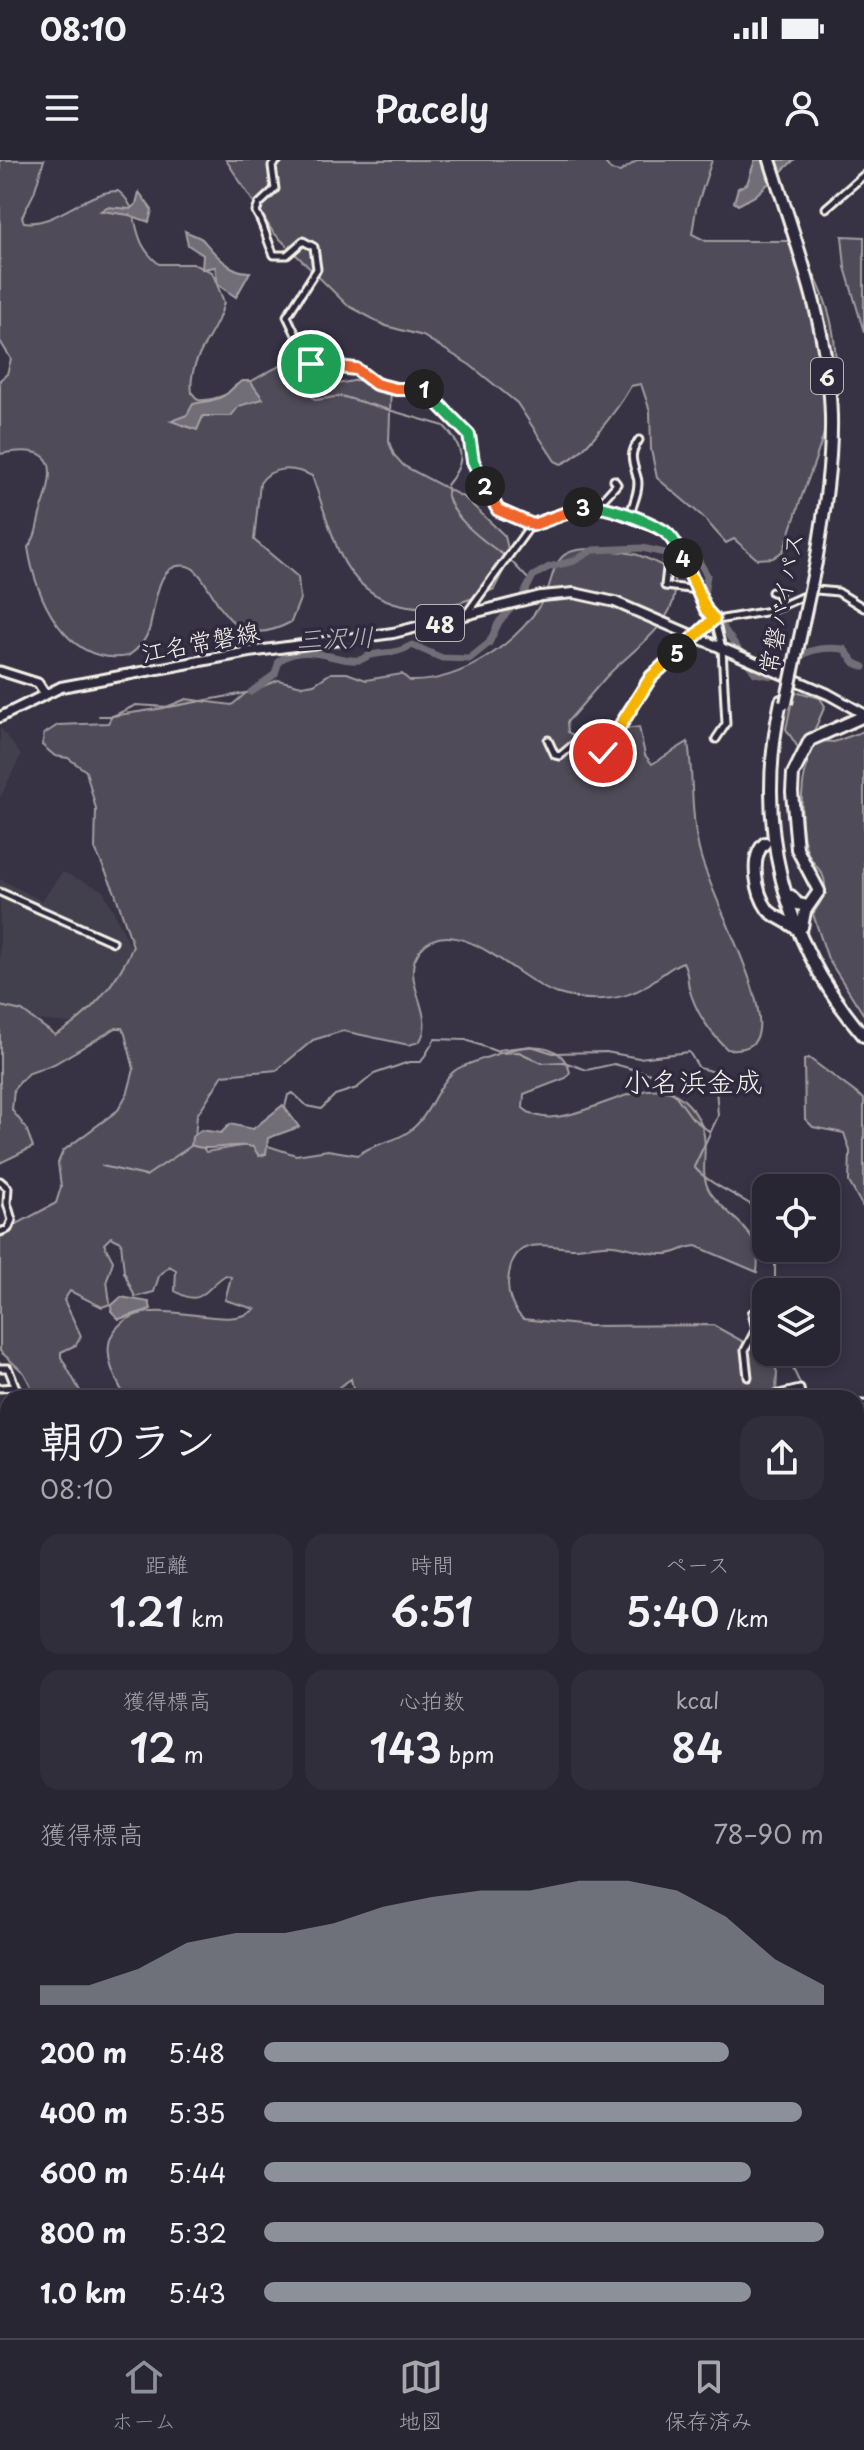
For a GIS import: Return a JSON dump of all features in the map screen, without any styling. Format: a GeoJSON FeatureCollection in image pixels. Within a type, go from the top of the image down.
{"type":"FeatureCollection","features":[{"type":"Feature","properties":{"kind":"highway","name":"常磐バイパス"},"geometry":{"type":"LineString","coordinates":[[767,160],[816,341],[825,415],[821,497],[813,561],[774,734],[770,796],[776,867],[799,928],[828,988],[864,1036]]}},
{"type":"Feature","properties":{"kind":"highway"},"geometry":{"type":"LineString","coordinates":[[765,843],[754,861],[770,913],[799,928],[807,906],[818,897],[819,886],[799,853],[792,781],[807,743],[817,735],[864,715]]}},
{"type":"Feature","properties":{"kind":"highway"},"geometry":{"type":"LineString","coordinates":[[784,834],[795,826]]}},
{"type":"Feature","properties":{"kind":"highway"},"geometry":{"type":"LineString","coordinates":[[770,913],[781,910],[787,896],[807,906]]}},
{"type":"Feature","properties":{"kind":"highway","name":"常磐バイパス"},"geometry":{"type":"LineString","coordinates":[[799,928],[832,985],[864,1028]]}},
{"type":"Feature","properties":{"kind":"main road","name":"江名常磐線"},"geometry":{"type":"LineString","coordinates":[[0,717],[61,687],[244,653],[393,633],[553,593],[584,593],[615,602],[864,715]]}},
{"type":"Feature","properties":{"kind":"street"},"geometry":{"type":"LineString","coordinates":[[278,160],[272,166],[275,189],[259,204],[256,212],[266,225],[268,243],[274,255],[287,255],[303,241],[314,247],[317,269],[287,316],[308,360],[325,367],[356,369],[376,384],[396,389],[415,387],[430,393],[469,435],[473,461],[494,506],[533,525]]}},
{"type":"Feature","properties":{"kind":"street"},"geometry":{"type":"LineString","coordinates":[[826,208],[864,175]]}},
{"type":"Feature","properties":{"kind":"street"},"geometry":{"type":"LineString","coordinates":[[629,517],[638,478],[631,468],[632,452],[639,440]]}},
{"type":"Feature","properties":{"kind":"street"},"geometry":{"type":"LineString","coordinates":[[598,505],[617,484],[614,480]]}},
{"type":"Feature","properties":{"kind":"street"},"geometry":{"type":"LineString","coordinates":[[465,617],[466,610],[533,525],[551,516],[598,505],[666,533],[680,553],[708,614],[714,619],[722,648],[726,727],[716,739]]}},
{"type":"Feature","properties":{"kind":"street"},"geometry":{"type":"LineString","coordinates":[[680,553],[668,560],[665,586],[698,590]]}},
{"type":"Feature","properties":{"kind":"street"},"geometry":{"type":"LineString","coordinates":[[548,740],[551,751],[557,756],[580,739],[603,753],[651,677],[714,619],[760,614],[807,593],[825,590],[845,595],[864,608]]}},
{"type":"Feature","properties":{"kind":"street"},"geometry":{"type":"LineString","coordinates":[[772,592],[778,593],[780,607]]}},
{"type":"Feature","properties":{"kind":"street"},"geometry":{"type":"LineString","coordinates":[[0,671],[38,683],[45,694]]}},
{"type":"Feature","properties":{"kind":"street"},"geometry":{"type":"LineString","coordinates":[[0,892],[113,942]]}},
{"type":"Feature","properties":{"kind":"street"},"geometry":{"type":"LineString","coordinates":[[0,1181],[8,1188],[7,1203],[12,1220],[8,1229],[0,1232]]}},
{"type":"Feature","properties":{"kind":"street"},"geometry":{"type":"LineString","coordinates":[[748,1377],[745,1350],[752,1337]]}},
{"type":"Feature","properties":{"kind":"street"},"geometry":{"type":"LineString","coordinates":[[0,1368],[8,1368],[17,1390]]}},
{"type":"Feature","properties":{"kind":"street"},"geometry":{"type":"LineString","coordinates":[[0,1388],[16,1387]]}},
{"type":"Feature","properties":{"kind":"street"},"geometry":{"type":"LineString","coordinates":[[262,2338],[282,2338]]}},
{"type":"Feature","properties":{"kind":"shaded area"},"geometry":{"type":"Polygon","coordinates":[[[0,160],[44,160],[34,193],[22,217],[24,222],[48,219],[94,197],[118,191],[131,207],[142,244],[159,264],[193,264],[212,272],[224,302],[194,368],[192,393],[198,400],[235,391],[298,360],[333,384],[371,378],[391,385],[389,442],[394,455],[404,466],[465,498],[505,536],[510,558],[494,589],[450,605],[406,606],[386,600],[368,589],[352,573],[339,552],[312,476],[284,469],[271,473],[260,483],[254,540],[298,577],[300,599],[291,622],[267,631],[249,631],[234,623],[223,611],[197,572],[187,566],[176,566],[162,580],[146,637],[128,656],[106,657],[87,651],[71,640],[46,606],[28,547],[35,535],[49,482],[48,462],[42,455],[33,452],[0,454],[0,380],[7,374],[11,359],[0,341],[0,160]]]}},
{"type":"Feature","properties":{"kind":"shaded area"},"geometry":{"type":"Polygon","coordinates":[[[226,160],[603,160],[611,170],[620,172],[638,160],[712,160],[696,209],[692,234],[706,241],[791,241],[802,251],[814,275],[833,332],[836,359],[830,411],[783,551],[773,558],[757,559],[734,539],[726,543],[702,516],[657,478],[651,450],[650,411],[641,384],[631,386],[580,452],[561,464],[555,461],[517,403],[470,365],[423,336],[386,326],[347,305],[273,232],[226,160]]]}},
{"type":"Feature","properties":{"kind":"shaded area"},"geometry":{"type":"Polygon","coordinates":[[[755,160],[794,160],[755,196],[738,205],[734,202],[738,188],[747,184],[755,160]]]}},
{"type":"Feature","properties":{"kind":"shaded area"},"geometry":{"type":"Polygon","coordinates":[[[139,192],[152,210],[149,222],[101,211],[107,207],[130,209],[136,204],[139,192]]]}},
{"type":"Feature","properties":{"kind":"shaded area"},"geometry":{"type":"Polygon","coordinates":[[[185,231],[201,239],[230,266],[250,272],[236,297],[218,285],[215,267],[202,269],[203,255],[188,245],[185,231]]]}},
{"type":"Feature","properties":{"kind":"shaded area"},"geometry":{"type":"Polygon","coordinates":[[[842,236],[864,237],[864,332],[845,267],[842,236]]]}},
{"type":"Feature","properties":{"kind":"shaded area"},"geometry":{"type":"Polygon","coordinates":[[[243,381],[250,381],[263,399],[239,406],[231,416],[203,416],[197,430],[171,421],[187,415],[193,404],[219,398],[243,381]]]}},
{"type":"Feature","properties":{"kind":"shaded area"},"geometry":{"type":"Polygon","coordinates":[[[596,549],[628,553],[672,571],[675,588],[673,603],[666,617],[608,675],[567,722],[568,732],[574,736],[639,727],[645,755],[652,764],[688,742],[701,857],[754,993],[759,1030],[755,1041],[748,1047],[738,1049],[727,1049],[720,1042],[695,1006],[683,962],[627,995],[603,999],[579,998],[541,987],[470,942],[452,937],[435,939],[421,949],[413,972],[424,1020],[424,1031],[419,1042],[409,1045],[343,1031],[313,1040],[277,1070],[223,1075],[197,1115],[195,1137],[206,1152],[259,1143],[296,1155],[328,1150],[358,1155],[402,1136],[415,1126],[457,1069],[499,1053],[528,1047],[554,1050],[570,1072],[566,1078],[524,1094],[523,1108],[537,1116],[572,1114],[647,1090],[663,1090],[681,1097],[698,1117],[703,1129],[704,1172],[710,1192],[750,1235],[752,1262],[758,1262],[757,1272],[696,1246],[662,1254],[608,1245],[576,1248],[541,1245],[524,1249],[512,1262],[508,1280],[510,1298],[523,1319],[588,1326],[713,1325],[752,1347],[752,1366],[775,1366],[776,1390],[353,1390],[351,1379],[338,1390],[122,1390],[111,1367],[109,1349],[113,1333],[127,1319],[144,1313],[163,1312],[224,1318],[241,1316],[255,1309],[225,1300],[231,1277],[226,1275],[198,1297],[184,1296],[175,1291],[176,1270],[169,1266],[159,1276],[154,1292],[135,1297],[124,1272],[121,1242],[111,1237],[104,1244],[113,1261],[107,1280],[110,1304],[102,1307],[70,1291],[64,1300],[81,1336],[76,1345],[61,1352],[61,1357],[80,1390],[33,1390],[24,1373],[0,1351],[0,1233],[56,1203],[61,1187],[58,1163],[63,1151],[118,1110],[128,1092],[134,1069],[125,1034],[122,1028],[116,1028],[54,1064],[27,1074],[14,1089],[12,1110],[26,1128],[33,1147],[0,1163],[0,1006],[22,1011],[55,1035],[79,1019],[101,997],[133,946],[114,890],[95,849],[96,809],[86,771],[68,758],[55,756],[42,745],[44,734],[58,725],[108,723],[112,716],[164,708],[186,699],[232,705],[246,693],[278,680],[302,686],[314,684],[331,673],[347,673],[366,680],[402,674],[410,681],[448,675],[485,658],[518,633],[542,602],[562,557],[573,551],[596,549]]]}},
{"type":"Feature","properties":{"kind":"shaded area"},"geometry":{"type":"Polygon","coordinates":[[[799,692],[820,698],[825,706],[814,731],[820,741],[834,742],[864,731],[864,1015],[828,959],[813,914],[823,896],[825,880],[806,848],[802,823],[802,797],[808,763],[786,729],[793,695],[799,692]]]}},
{"type":"Feature","properties":{"kind":"shaded area"},"geometry":{"type":"Polygon","coordinates":[[[0,727],[21,755],[0,798],[0,727]]]}},
{"type":"Feature","properties":{"kind":"shaded area"},"geometry":{"type":"Polygon","coordinates":[[[62,872],[103,890],[132,949],[91,1025],[0,1017],[0,879],[42,901],[62,872]]]}},
{"type":"Feature","properties":{"kind":"shaded area"},"geometry":{"type":"Polygon","coordinates":[[[809,1058],[864,1099],[864,1209],[849,1182],[850,1151],[844,1133],[813,1127],[805,1119],[804,1060],[809,1058]]]}},
{"type":"Feature","properties":{"kind":"shaded area"},"geometry":{"type":"Polygon","coordinates":[[[283,1105],[299,1127],[268,1138],[266,1154],[259,1156],[253,1147],[245,1146],[205,1148],[191,1145],[192,1137],[201,1130],[221,1133],[230,1124],[253,1129],[283,1105]]]}},
{"type":"Feature","properties":{"kind":"shaded area"},"geometry":{"type":"Polygon","coordinates":[[[121,1297],[149,1302],[151,1309],[119,1319],[111,1311],[112,1305],[121,1297]]]}},
{"type":"Feature","properties":{"kind":"waterway"},"geometry":{"type":"LineString","coordinates":[[300,386],[316,400],[341,396],[444,426],[456,442],[460,456],[458,469],[447,485],[452,506],[467,526],[505,556]]}},
{"type":"Feature","properties":{"kind":"waterway","name":"三沢川"},"geometry":{"type":"LineString","coordinates":[[251,692],[275,674],[279,661],[299,653],[359,660],[412,645],[442,658],[469,659],[489,643],[499,622],[524,594],[533,576],[549,567],[574,561],[593,550],[642,548],[665,553],[693,551],[707,575],[704,595],[710,609],[755,673],[773,676],[805,654],[831,648],[844,649],[855,663],[864,667]]}},
{"type":"Feature","properties":{"kind":"waterway"},"geometry":{"type":"LineString","coordinates":[[510,560],[531,582]]}},
{"type":"Feature","properties":{"kind":"waterway"},"geometry":{"type":"LineString","coordinates":[[99,716],[113,716],[136,705],[169,707],[251,692]]}},
{"type":"Feature","properties":{"kind":"waterway"},"geometry":{"type":"LineString","coordinates":[[285,1107],[288,1095],[293,1093],[307,1106],[321,1109],[335,1095],[357,1088],[374,1074],[409,1062],[421,1062],[435,1039],[466,1040],[501,1053],[519,1052],[542,1063],[564,1062],[587,1070],[614,1064],[651,1074],[668,1085],[692,1118],[710,1132]]}},
{"type":"Feature","properties":{"kind":"waterway"},"geometry":{"type":"LineString","coordinates":[[498,1050],[531,1046],[553,1053],[606,1052],[639,1058],[689,1052],[699,1068],[715,1072],[718,1116],[694,1167],[710,1181],[752,1206]]}},
{"type":"Feature","properties":{"kind":"waterway"},"geometry":{"type":"LineString","coordinates":[[102,1166],[146,1176],[191,1146]]}},
{"type":"Feature","properties":{"kind":"waterway"},"geometry":{"type":"LineString","coordinates":[[775,1262],[775,1278]]}},
{"type":"Feature","properties":{"kind":"waterway"},"geometry":{"type":"LineString","coordinates":[[792,1366],[803,1390]]}},
{"type":"Feature","properties":{"kind":"district","name":"小名浜金成"},"geometry":{"type":"Point","coordinates":[693,1080]}},
{"type":"Feature","properties":{"kind":"route"},"geometry":{"type":"LineString","coordinates":[[311,364],[356,369],[376,384],[396,389],[415,387],[430,393],[469,435],[475,466],[490,500],[503,513],[533,525],[551,516],[598,505],[662,530],[672,539],[708,614],[714,619],[651,677],[627,710],[603,753]]}}]}
